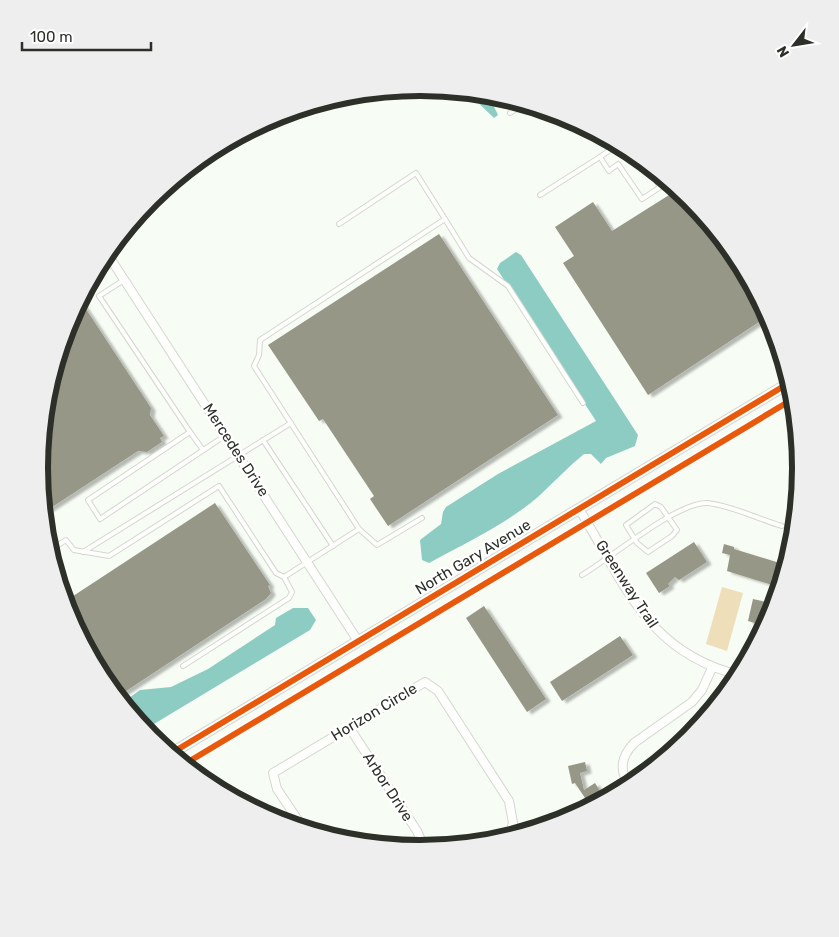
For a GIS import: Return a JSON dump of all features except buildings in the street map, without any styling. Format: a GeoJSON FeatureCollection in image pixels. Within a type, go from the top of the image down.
{"type":"FeatureCollection","features":[{"type":"Feature","properties":{"kind":"street","name":"Mercedes Drive"},"geometry":{"type":"LineString","coordinates":[[112,260],[358,641]]}},
{"type":"Feature","properties":{"kind":"street","name":"North Gary Avenue"},"geometry":{"type":"LineString","coordinates":[[176,750],[782,388]]}},
{"type":"Feature","properties":{"kind":"street","name":"Greenway Trail"},"geometry":{"type":"LineString","coordinates":[[579,509],[653,626],[676,648],[712,668],[730,673]]}},
{"type":"Feature","properties":{"kind":"street"},"geometry":{"type":"LineString","coordinates":[[625,779],[618,760],[634,742],[692,702],[702,690],[712,668]]}},
{"type":"Feature","properties":{"kind":"street","name":"Horizon Circle"},"geometry":{"type":"LineString","coordinates":[[298,820],[277,789],[273,773],[425,682],[438,691],[509,801],[513,823],[511,829]]}},
{"type":"Feature","properties":{"kind":"street","name":"Arbor Drive"},"geometry":{"type":"LineString","coordinates":[[349,727],[417,831],[421,841]]}},
{"type":"Feature","properties":{"kind":"lane"},"geometry":{"type":"LineString","coordinates":[[510,113],[516,109]]}},
{"type":"Feature","properties":{"kind":"lane"},"geometry":{"type":"LineString","coordinates":[[540,195],[611,149]]}},
{"type":"Feature","properties":{"kind":"lane"},"geometry":{"type":"LineString","coordinates":[[600,157],[608,171],[618,164],[642,199],[660,187],[657,182]]}},
{"type":"Feature","properties":{"kind":"lane"},"geometry":{"type":"LineString","coordinates":[[338,224],[416,173],[469,258],[508,286],[583,403]]}},
{"type":"Feature","properties":{"kind":"lane"},"geometry":{"type":"LineString","coordinates":[[422,518],[377,545],[359,529],[254,366],[260,356],[260,340],[445,220]]}},
{"type":"Feature","properties":{"kind":"lane"},"geometry":{"type":"LineString","coordinates":[[125,280],[99,296],[202,450]]}},
{"type":"Feature","properties":{"kind":"lane"},"geometry":{"type":"LineString","coordinates":[[83,552],[291,423]]}},
{"type":"Feature","properties":{"kind":"lane"},"geometry":{"type":"LineString","coordinates":[[190,432],[88,500],[100,518],[226,435]]}},
{"type":"Feature","properties":{"kind":"lane"},"geometry":{"type":"LineString","coordinates":[[263,440],[333,546]]}},
{"type":"Feature","properties":{"kind":"lane"},"geometry":{"type":"LineString","coordinates":[[56,546],[66,540],[74,550],[109,556],[219,486],[276,573],[284,578],[292,592],[289,598],[183,666]]}},
{"type":"Feature","properties":{"kind":"lane"},"geometry":{"type":"LineString","coordinates":[[582,575],[669,517],[693,505],[706,503],[720,505],[782,526]]}},
{"type":"Feature","properties":{"kind":"lane"},"geometry":{"type":"LineString","coordinates":[[655,504],[659,505],[676,528],[672,536],[648,552],[635,540],[627,527],[632,519],[655,504]]}},
{"type":"Feature","properties":{"kind":"lane"},"geometry":{"type":"LineString","coordinates":[[284,578],[359,529]]}},
{"type":"Feature","properties":{"kind":"shaded area"},"geometry":{"type":"Polygon","coordinates":[[[722,587],[743,593],[727,651],[706,644],[722,587]]]}},
{"type":"Feature","properties":{"kind":"water"},"geometry":{"type":"Polygon","coordinates":[[[477,101],[493,104],[498,115],[494,118],[477,101]]]}},
{"type":"Feature","properties":{"kind":"water"},"geometry":{"type":"Polygon","coordinates":[[[516,252],[521,255],[638,435],[635,446],[606,458],[601,464],[591,454],[584,454],[527,506],[486,532],[429,563],[422,560],[420,540],[441,524],[446,507],[498,474],[596,421],[497,269],[500,263],[516,252]]]}},
{"type":"Feature","properties":{"kind":"water"},"geometry":{"type":"Polygon","coordinates":[[[293,608],[308,608],[316,620],[310,630],[151,726],[127,699],[140,690],[171,687],[208,669],[275,625],[276,618],[293,608]]]}},
{"type":"Feature","properties":{"kind":"cycle path"},"geometry":{"type":"LineString","coordinates":[[176,750],[782,387]]}},
{"type":"Feature","properties":{"kind":"cycle path"},"geometry":{"type":"LineString","coordinates":[[190,761],[785,404]]}}]}
